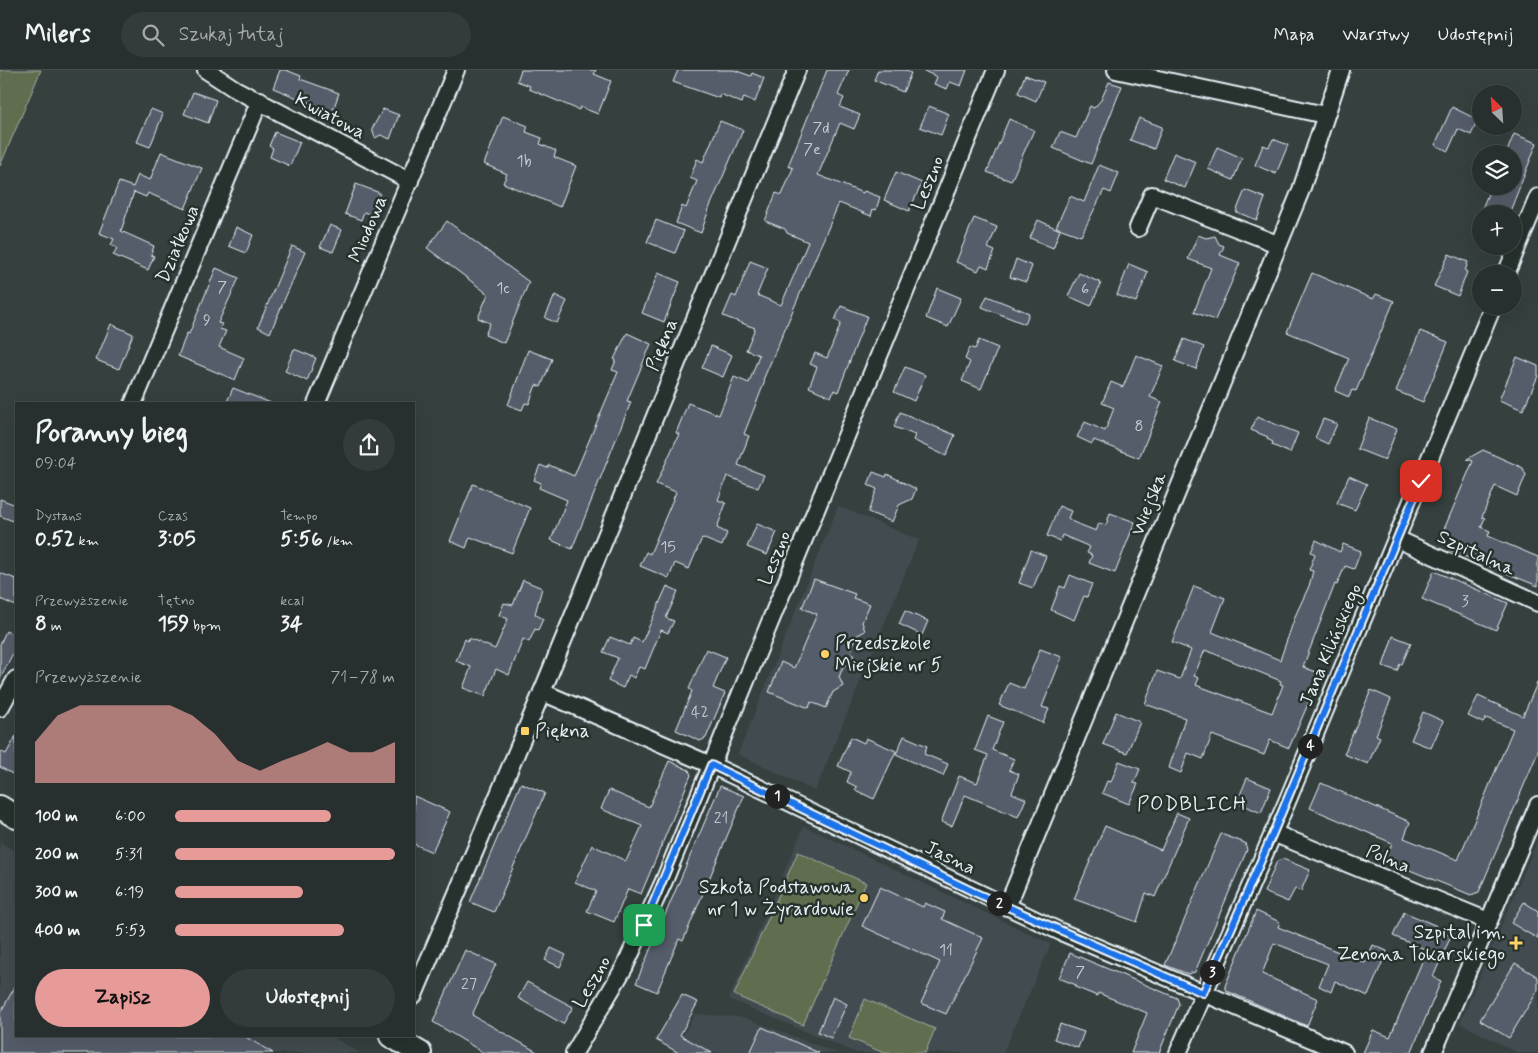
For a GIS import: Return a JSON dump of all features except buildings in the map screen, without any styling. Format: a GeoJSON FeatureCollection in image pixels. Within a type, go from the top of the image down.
{"type":"FeatureCollection","features":[{"type":"Feature","properties":{"kind":"street","name":"Kwiatowa"},"geometry":{"type":"LineString","coordinates":[[206,70],[235,89],[260,100],[410,181]]}},
{"type":"Feature","properties":{"kind":"street","name":"Miodowa"},"geometry":{"type":"LineString","coordinates":[[317,402],[456,70]]}},
{"type":"Feature","properties":{"kind":"street","name":"Piękna"},"geometry":{"type":"LineString","coordinates":[[415,993],[542,692],[797,70]]}},
{"type":"Feature","properties":{"kind":"street","name":"Leszno"},"geometry":{"type":"LineString","coordinates":[[574,1053],[624,968],[664,881],[996,70]]}},
{"type":"Feature","properties":{"kind":"street"},"geometry":{"type":"LineString","coordinates":[[1116,70],[1325,114]]}},
{"type":"Feature","properties":{"kind":"street","name":"Wiejska"},"geometry":{"type":"LineString","coordinates":[[1007,907],[1277,244],[1301,190],[1341,70]]}},
{"type":"Feature","properties":{"kind":"street","name":"Działkowa"},"geometry":{"type":"LineString","coordinates":[[134,402],[260,100]]}},
{"type":"Feature","properties":{"kind":"street"},"geometry":{"type":"LineString","coordinates":[[1138,228],[1152,195],[1277,244]]}},
{"type":"Feature","properties":{"kind":"street"},"geometry":{"type":"LineString","coordinates":[[1510,265],[1538,197]]}},
{"type":"Feature","properties":{"kind":"street","name":"Jana Kilińskiego"},"geometry":{"type":"LineString","coordinates":[[1178,1053],[1273,833],[1489,315]]}},
{"type":"Feature","properties":{"kind":"street","name":"Szpitalna"},"geometry":{"type":"LineString","coordinates":[[1397,539],[1538,603]]}},
{"type":"Feature","properties":{"kind":"street"},"geometry":{"type":"LineString","coordinates":[[0,708],[15,681]]}},
{"type":"Feature","properties":{"kind":"street","name":"Jasna"},"geometry":{"type":"LineString","coordinates":[[542,692],[711,765],[1007,907],[1344,1053]]}},
{"type":"Feature","properties":{"kind":"street"},"geometry":{"type":"LineString","coordinates":[[1433,1053],[1538,805]]}},
{"type":"Feature","properties":{"kind":"street"},"geometry":{"type":"LineString","coordinates":[[0,808],[15,816]]}},
{"type":"Feature","properties":{"kind":"street","name":"Polna"},"geometry":{"type":"LineString","coordinates":[[1273,833],[1488,921]]}},
{"type":"Feature","properties":{"kind":"street"},"geometry":{"type":"LineString","coordinates":[[395,1037],[420,1053]]}},
{"type":"Feature","properties":{"kind":"shaded area","name":"Przedszkole Miejskie nr 5"},"geometry":{"type":"Polygon","coordinates":[[[838,506],[919,540],[815,791],[738,754],[838,506]]]}},
{"type":"Feature","properties":{"kind":"shaded area","name":"Szkoła Podstawowa nr 1 w Żyrardowie"},"geometry":{"type":"Polygon","coordinates":[[[804,826],[1051,944],[1003,1053],[856,1053],[729,999],[804,826]]]}},
{"type":"Feature","properties":{"kind":"shaded area","name":"Szpital im. Zenona Tokarskiego"},"geometry":{"type":"Polygon","coordinates":[[[1538,839],[1538,1053],[1518,1053],[1460,1023],[1538,839]]]}},
{"type":"Feature","properties":{"kind":"shaded area"},"geometry":{"type":"Polygon","coordinates":[[[0,842],[15,851],[15,1037],[333,1037],[360,1053],[0,1053],[0,842]]]}},
{"type":"Feature","properties":{"kind":"shaded area"},"geometry":{"type":"Polygon","coordinates":[[[695,1014],[742,1017],[837,1053],[673,1053],[695,1014]]]}},
{"type":"Feature","properties":{"kind":"green space"},"geometry":{"type":"Polygon","coordinates":[[[0,70],[41,70],[0,166],[0,70]]]}},
{"type":"Feature","properties":{"kind":"green space"},"geometry":{"type":"Polygon","coordinates":[[[798,852],[866,883],[803,1025],[734,995],[798,852]]]}},
{"type":"Feature","properties":{"kind":"green space"},"geometry":{"type":"Polygon","coordinates":[[[865,999],[935,1029],[925,1053],[884,1053],[849,1038],[865,999]]]}},
{"type":"Feature","properties":{"kind":"place","name":"Przedszkole Miejskie nr 5"},"geometry":{"type":"Point","coordinates":[825,654]}},
{"type":"Feature","properties":{"kind":"place","name":"Piękna"},"geometry":{"type":"Point","coordinates":[525,731]}},
{"type":"Feature","properties":{"kind":"place","name":"Szkoła Podstawowa nr 1 w Żyrardowie"},"geometry":{"type":"Point","coordinates":[864,898]}},
{"type":"Feature","properties":{"kind":"place","name":"Szpital im. Zenona Tokarskiego"},"geometry":{"type":"Point","coordinates":[1516,943]}},
{"type":"Feature","properties":{"kind":"district","name":"PODBLICH"},"geometry":{"type":"Point","coordinates":[1192,804]}},
{"type":"Feature","properties":{"kind":"route"},"geometry":{"type":"LineString","coordinates":[[644,925],[711,765],[976,893],[1203,993],[1273,833],[1421,481]]}}]}
